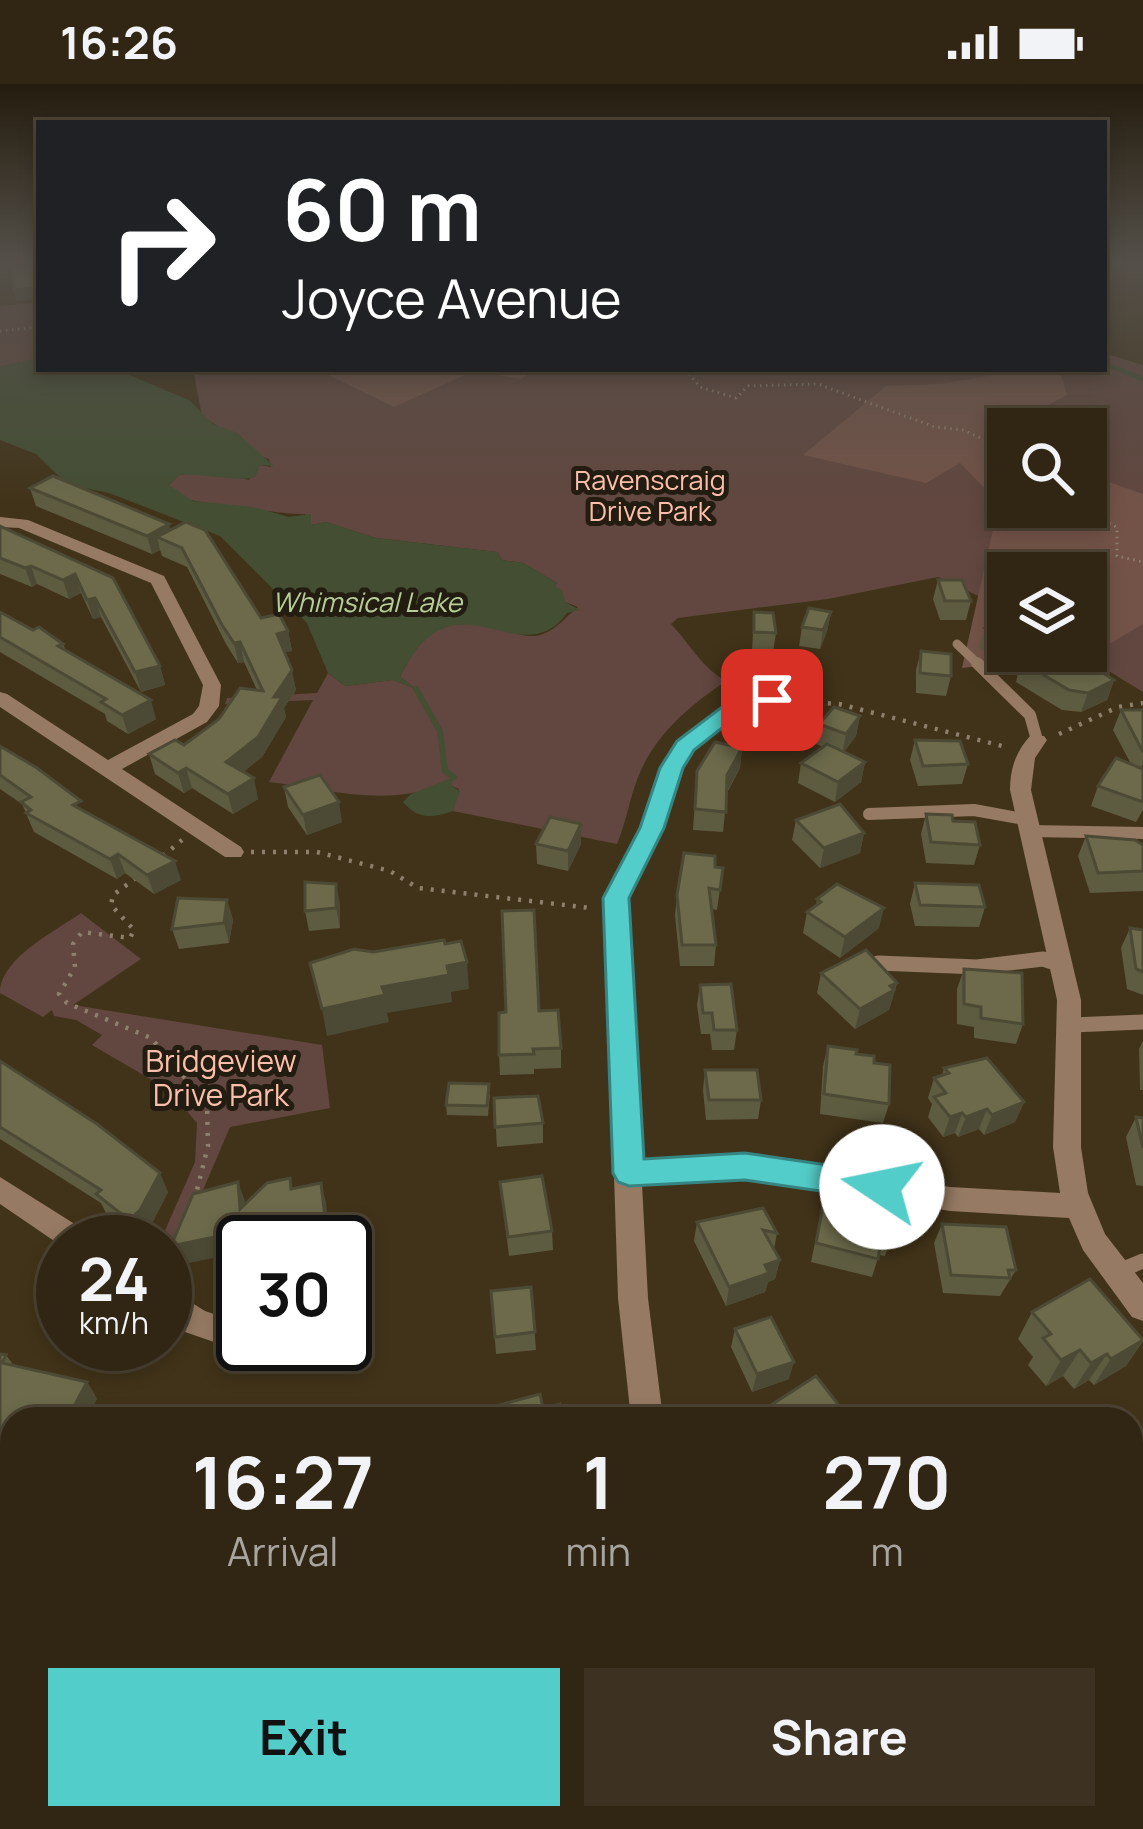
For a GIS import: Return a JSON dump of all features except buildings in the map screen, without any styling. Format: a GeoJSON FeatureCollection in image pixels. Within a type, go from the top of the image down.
{"type":"FeatureCollection","features":[{"type":"Feature","properties":{"kind":"street"},"geometry":{"type":"LineString","coordinates":[[0,522],[22,523],[158,580],[208,674],[209,706],[200,718],[108,767]]}},
{"type":"Feature","properties":{"kind":"street"},"geometry":{"type":"LineString","coordinates":[[0,698],[233,852]]}},
{"type":"Feature","properties":{"kind":"street"},"geometry":{"type":"LineString","coordinates":[[646,1407],[632,1298],[616,898],[659,812],[671,768],[685,746],[730,712],[772,700]]}},
{"type":"Feature","properties":{"kind":"street"},"geometry":{"type":"LineString","coordinates":[[1033,744],[1018,790],[1030,825],[1072,1025],[1066,1148],[1078,1206],[1129,1267],[1143,1307]]}},
{"type":"Feature","properties":{"kind":"street"},"geometry":{"type":"LineString","coordinates":[[629,1173],[767,1168],[950,1199],[1078,1206]]}},
{"type":"Feature","properties":{"kind":"street"},"geometry":{"type":"LineString","coordinates":[[0,1189],[39,1215]]}},
{"type":"Feature","properties":{"kind":"lane"},"geometry":{"type":"LineString","coordinates":[[957,644],[1030,715],[1033,744]]}},
{"type":"Feature","properties":{"kind":"lane"},"geometry":{"type":"LineString","coordinates":[[869,814],[974,810],[1030,825],[1143,833]]}},
{"type":"Feature","properties":{"kind":"lane"},"geometry":{"type":"LineString","coordinates":[[878,963],[977,967],[1043,959],[1062,965]]}},
{"type":"Feature","properties":{"kind":"lane"},"geometry":{"type":"LineString","coordinates":[[1072,1025],[1143,1022]]}},
{"type":"Feature","properties":{"kind":"path"},"geometry":{"type":"LineString","coordinates":[[688,372],[700,387],[736,398],[748,386],[818,384],[987,441]]}},
{"type":"Feature","properties":{"kind":"path"},"geometry":{"type":"LineString","coordinates":[[1107,523],[1118,533],[1113,551],[1117,556],[1143,562]]}},
{"type":"Feature","properties":{"kind":"path"},"geometry":{"type":"LineString","coordinates":[[772,700],[839,704],[1000,747],[1033,744],[1118,707],[1143,703]]}},
{"type":"Feature","properties":{"kind":"path"},"geometry":{"type":"LineString","coordinates":[[191,1213],[208,1146],[207,1104],[151,1038],[67,1003],[59,994],[75,967],[73,944],[82,932],[130,938],[134,930],[111,905],[113,895],[195,830]]}},
{"type":"Feature","properties":{"kind":"path"},"geometry":{"type":"LineString","coordinates":[[233,852],[317,852],[390,871],[418,888],[615,910]]}},
{"type":"Feature","properties":{"kind":"green space"},"geometry":{"type":"Polygon","coordinates":[[[0,343],[36,343],[36,359],[0,367],[0,343]]]}},
{"type":"Feature","properties":{"kind":"green space","name":"Ravenscraig Drive Park"},"geometry":{"type":"Polygon","coordinates":[[[1107,354],[1143,365],[1143,692],[1107,670],[1107,552],[987,552],[987,600],[938,577],[828,599],[678,618],[671,624],[726,681],[685,712],[652,750],[617,844],[453,811],[459,789],[451,786],[453,778],[432,788],[386,796],[269,782],[313,700],[225,704],[227,698],[317,693],[328,673],[345,686],[393,680],[416,689],[400,677],[419,646],[441,628],[468,624],[538,635],[553,629],[578,607],[565,602],[554,587],[557,583],[523,563],[502,560],[497,552],[376,538],[326,522],[311,525],[305,514],[178,495],[169,485],[179,475],[219,472],[249,480],[260,465],[271,467],[269,459],[258,455],[237,433],[202,416],[194,372],[1107,372],[1107,354]]]}},
{"type":"Feature","properties":{"kind":"green space","name":"Bridgeview Drive Park"},"geometry":{"type":"Polygon","coordinates":[[[81,913],[141,959],[73,1005],[322,1045],[330,1108],[230,1127],[192,1216],[172,1215],[195,1162],[197,1123],[169,1090],[92,1045],[102,1035],[76,1020],[54,1016],[52,1010],[43,1017],[0,993],[9,968],[81,913]]]}},
{"type":"Feature","properties":{"kind":"shaded area"},"geometry":{"type":"Polygon","coordinates":[[[322,372],[472,372],[394,407],[322,372]]]}},
{"type":"Feature","properties":{"kind":"shaded area"},"geometry":{"type":"Polygon","coordinates":[[[480,372],[532,372],[521,379],[480,372]]]}},
{"type":"Feature","properties":{"kind":"shaded area"},"geometry":{"type":"Polygon","coordinates":[[[1011,372],[1060,372],[1067,395],[1042,408],[987,408],[987,491],[960,463],[926,483],[803,455],[886,386],[940,384],[1011,372]]]}},
{"type":"Feature","properties":{"kind":"shaded area"},"geometry":{"type":"Polygon","coordinates":[[[1107,481],[1143,494],[1143,624],[1107,645],[1107,552],[988,552],[993,528],[1107,528],[1107,481]]]}},
{"type":"Feature","properties":{"kind":"shaded area"},"geometry":{"type":"Polygon","coordinates":[[[987,557],[987,665],[962,668],[987,557]]]}},
{"type":"Feature","properties":{"kind":"water","name":"Whimsical Lake"},"geometry":{"type":"Polygon","coordinates":[[[36,359],[36,372],[122,372],[189,400],[213,424],[237,433],[274,466],[260,465],[255,477],[248,478],[179,475],[169,485],[193,501],[253,507],[289,517],[311,514],[311,525],[326,522],[376,538],[497,552],[502,560],[523,563],[557,583],[565,602],[580,610],[567,613],[549,630],[529,635],[464,625],[442,629],[420,645],[400,677],[416,689],[393,680],[345,686],[328,673],[307,623],[220,536],[109,493],[67,484],[36,454],[0,440],[0,367],[36,359]]]}},
{"type":"Feature","properties":{"kind":"water"},"geometry":{"type":"Polygon","coordinates":[[[454,777],[451,786],[460,791],[453,811],[426,816],[403,802],[411,794],[454,777]]]}},
{"type":"Feature","properties":{"kind":"waterway"},"geometry":{"type":"LineString","coordinates":[[1107,365],[1143,379]]}},
{"type":"Feature","properties":{"kind":"waterway"},"geometry":{"type":"LineString","coordinates":[[416,689],[440,731],[445,771],[454,777]]}},
{"type":"Feature","properties":{"kind":"route"},"geometry":{"type":"LineString","coordinates":[[772,700],[730,712],[685,746],[671,768],[652,828],[616,898],[629,1173],[745,1166],[882,1187]]}}]}
